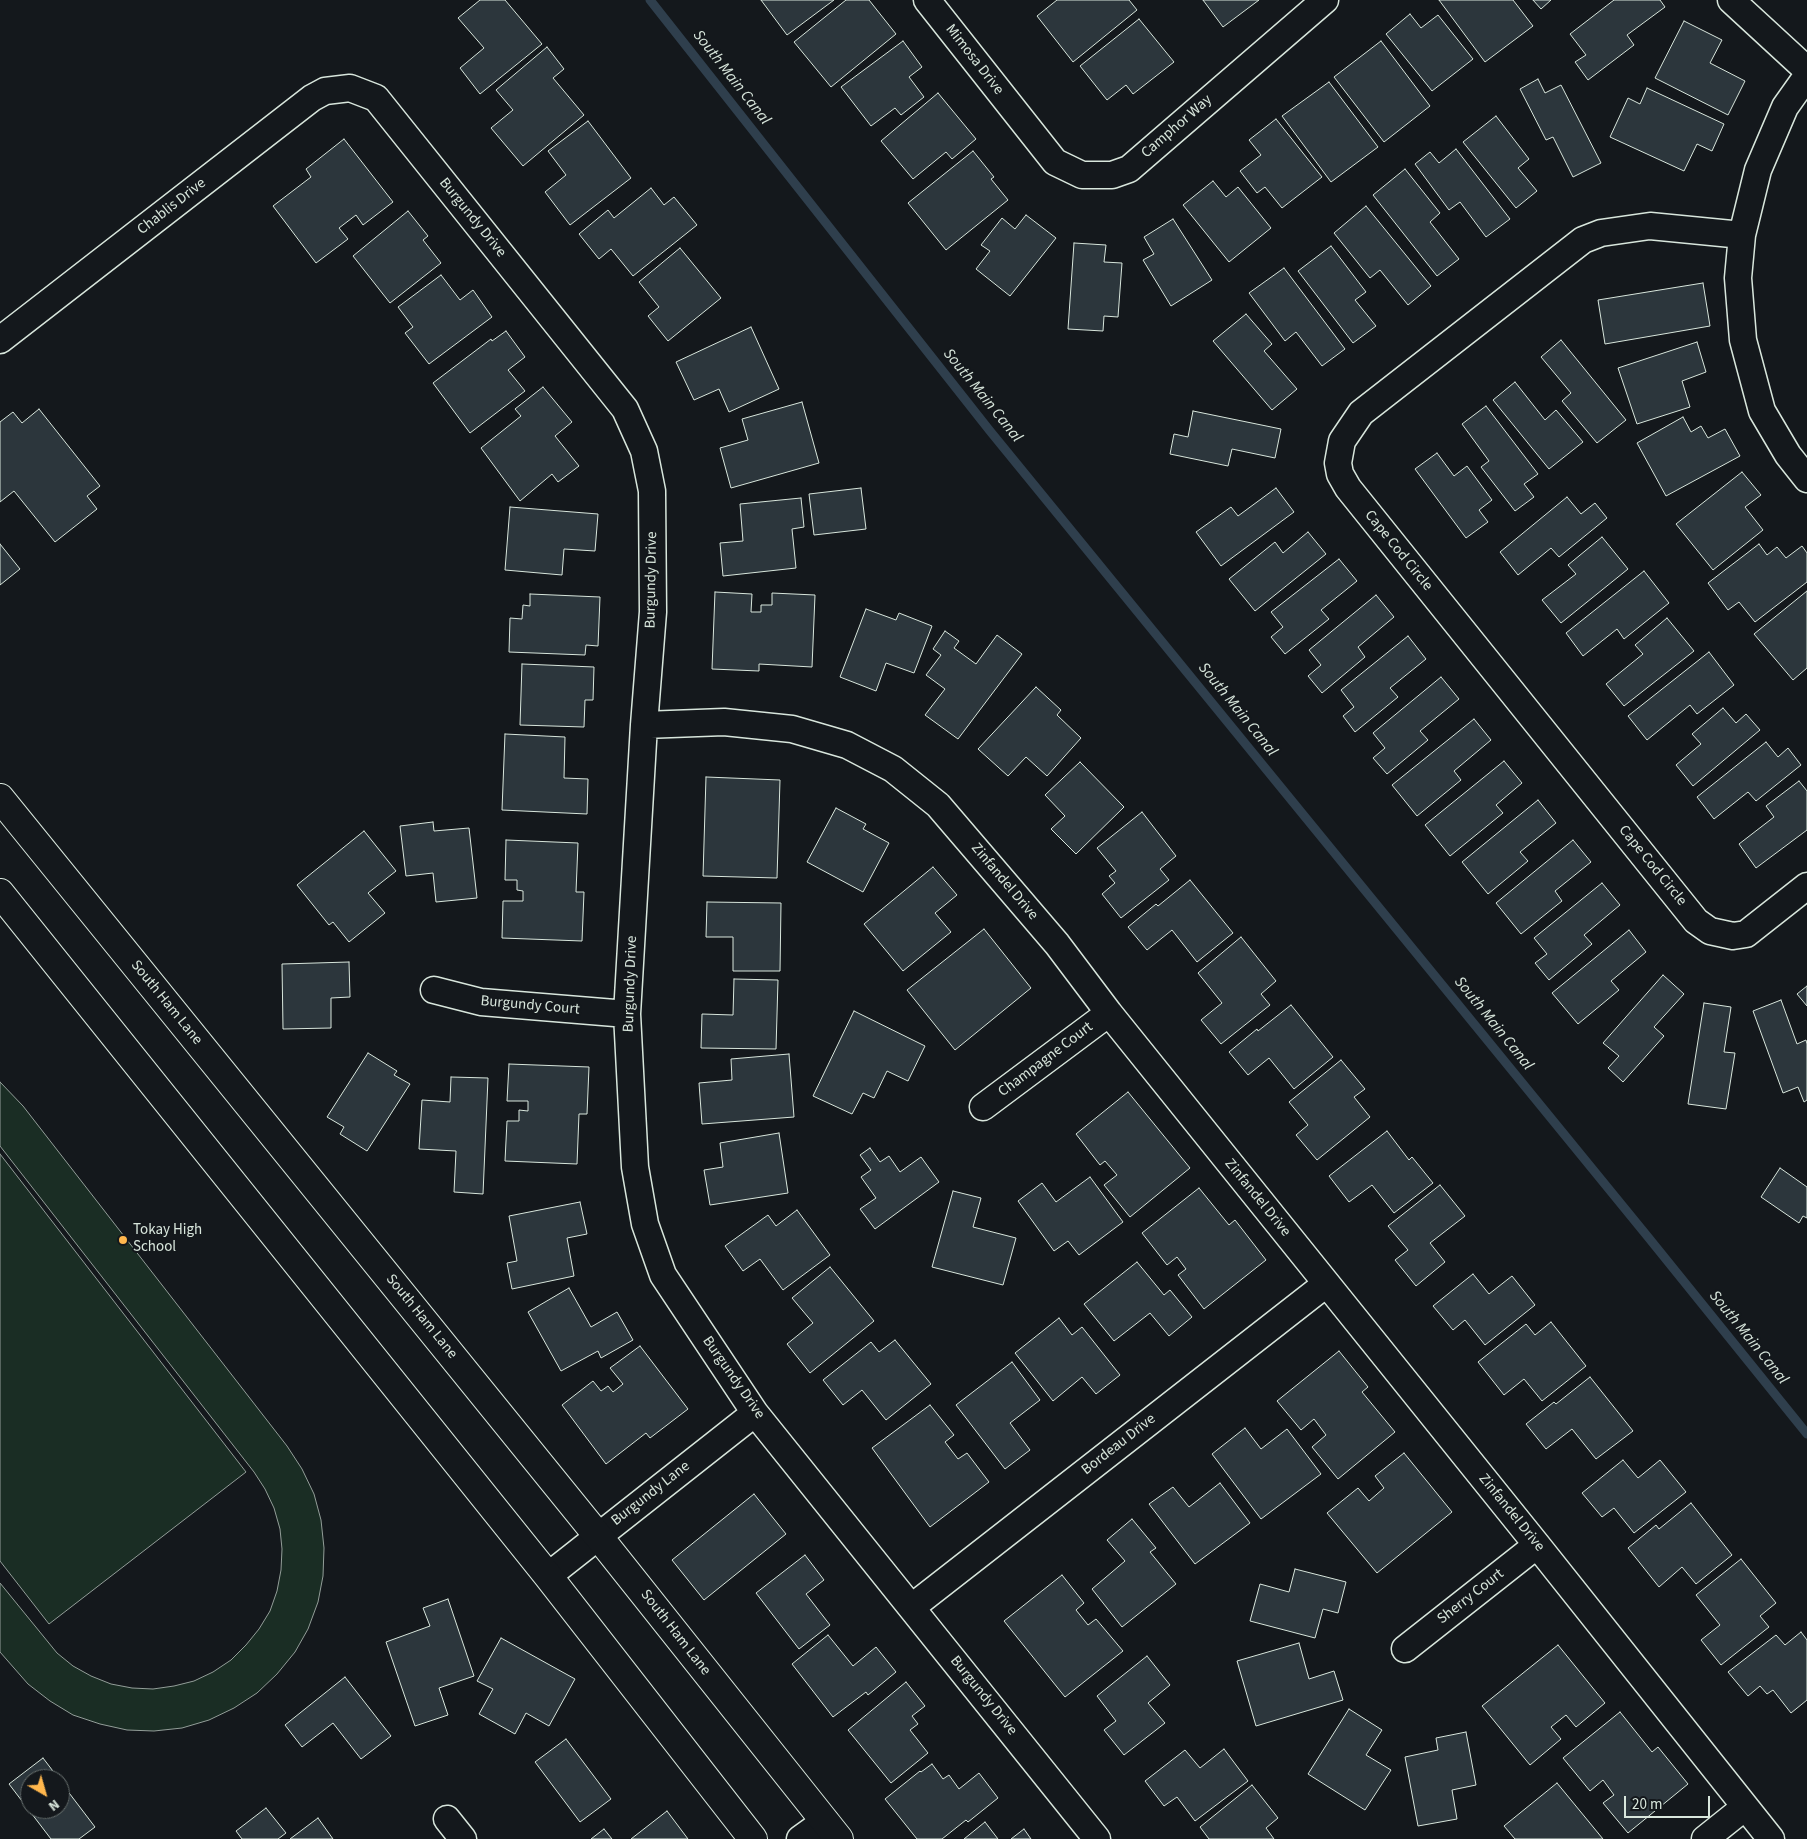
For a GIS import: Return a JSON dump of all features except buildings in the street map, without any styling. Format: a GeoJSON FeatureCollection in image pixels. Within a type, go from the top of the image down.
{"type":"FeatureCollection","features":[{"type":"Feature","properties":{"kind":"main road","name":"South Ham Lane"},"geometry":{"type":"LineString","coordinates":[[0,798],[598,1536],[832,1830]]}},
{"type":"Feature","properties":{"kind":"main road"},"geometry":{"type":"LineString","coordinates":[[0,893],[548,1576],[754,1839]]}},
{"type":"Feature","properties":{"kind":"street","name":"Mimosa Drive"},"geometry":{"type":"LineString","coordinates":[[927,0],[1021,120]]}},
{"type":"Feature","properties":{"kind":"street","name":"Camphor Way"},"geometry":{"type":"LineString","coordinates":[[1021,120],[1055,162],[1082,175],[1112,175],[1128,169],[1325,0]]}},
{"type":"Feature","properties":{"kind":"street"},"geometry":{"type":"LineString","coordinates":[[1732,0],[1807,70]]}},
{"type":"Feature","properties":{"kind":"street"},"geometry":{"type":"LineString","coordinates":[[1807,76],[1785,106],[1758,170],[1742,235],[1738,278],[1742,340],[1762,411],[1788,455],[1807,479]]}},
{"type":"Feature","properties":{"kind":"street","name":"Chablis Drive"},"geometry":{"type":"LineString","coordinates":[[0,340],[312,98],[325,91],[350,88]]}},
{"type":"Feature","properties":{"kind":"street","name":"Burgundy Drive"},"geometry":{"type":"LineString","coordinates":[[350,88],[376,98],[625,409],[644,451],[652,491],[653,612],[644,724],[628,1014],[636,1167],[645,1224],[663,1275],[756,1413],[1097,1839]]}},
{"type":"Feature","properties":{"kind":"street","name":"Cape Cod Circle"},"geometry":{"type":"LineString","coordinates":[[1742,235],[1650,226],[1601,233],[1583,240],[1361,413],[1342,441],[1338,463],[1340,474],[1348,488],[1696,921],[1710,931],[1733,936],[1746,934],[1807,886]]}},
{"type":"Feature","properties":{"kind":"street","name":"Zinfandel Drive"},"geometry":{"type":"LineString","coordinates":[[644,724],[724,722],[792,729],[847,745],[893,769],[938,805],[1057,944],[1109,1014],[1537,1545],[1770,1839]]}},
{"type":"Feature","properties":{"kind":"street","name":"Burgundy Court"},"geometry":{"type":"LineString","coordinates":[[434,990],[481,1002],[628,1014]]}},
{"type":"Feature","properties":{"kind":"street","name":"Champagne Court"},"geometry":{"type":"LineString","coordinates":[[983,1107],[1109,1014]]}},
{"type":"Feature","properties":{"kind":"street","name":"Bordeau Drive"},"geometry":{"type":"LineString","coordinates":[[912,1607],[1326,1284]]}},
{"type":"Feature","properties":{"kind":"street","name":"Burgundy Lane"},"geometry":{"type":"LineString","coordinates":[[548,1576],[756,1413]]}},
{"type":"Feature","properties":{"kind":"street","name":"Sherry Court"},"geometry":{"type":"LineString","coordinates":[[1405,1649],[1537,1545]]}},
{"type":"Feature","properties":{"kind":"street"},"geometry":{"type":"LineString","coordinates":[[1705,1839],[1745,1807]]}},
{"type":"Feature","properties":{"kind":"street"},"geometry":{"type":"LineString","coordinates":[[447,1819],[463,1839]]}},
{"type":"Feature","properties":{"kind":"street"},"geometry":{"type":"LineString","coordinates":[[800,1839],[832,1830]]}},
{"type":"Feature","properties":{"kind":"green space"},"geometry":{"type":"Polygon","coordinates":[[[0,1082],[23,1106],[287,1446],[302,1469],[314,1494],[321,1520],[324,1548],[323,1576],[318,1602],[308,1629],[295,1652],[277,1674],[257,1693],[234,1708],[209,1720],[182,1728],[154,1731],[127,1730],[100,1724],[73,1715],[50,1701],[28,1684],[0,1652],[0,1583],[57,1653],[73,1666],[91,1676],[111,1684],[132,1688],[153,1689],[194,1681],[213,1672],[231,1660],[259,1629],[270,1611],[277,1591],[282,1549],[280,1529],[274,1508],[254,1472],[0,1146],[0,1082]]]}},
{"type":"Feature","properties":{"kind":"green space"},"geometry":{"type":"Polygon","coordinates":[[[0,1154],[246,1472],[49,1624],[0,1561],[0,1154]]]}},
{"type":"Feature","properties":{"kind":"waterway","name":"South Main Canal"},"geometry":{"type":"LineString","coordinates":[[650,0],[990,431],[1807,1434]]}},
{"type":"Feature","properties":{"kind":"place","name":"Tokay High School"},"geometry":{"type":"Point","coordinates":[123,1240]}}]}
